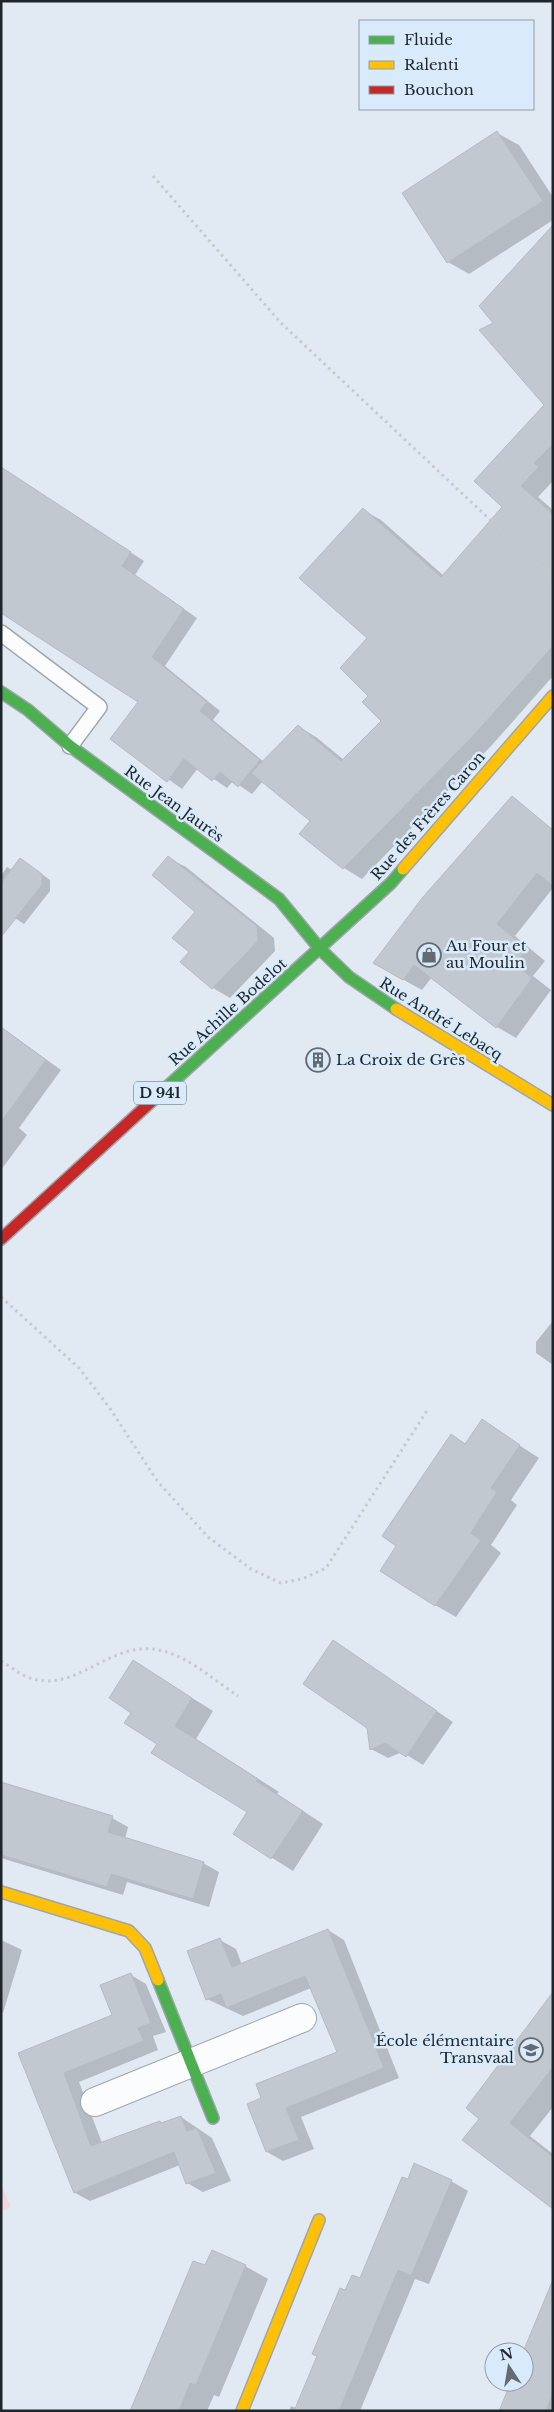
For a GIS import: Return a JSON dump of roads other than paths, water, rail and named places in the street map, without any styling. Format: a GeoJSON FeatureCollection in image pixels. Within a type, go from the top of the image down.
{"type":"FeatureCollection","features":[{"type":"Feature","properties":{"kind":"main road","name":"Rue Jean Jaurès"},"geometry":{"type":"LineString","coordinates":[[1,692],[28,710],[70,746],[280,899],[320,949]]}},
{"type":"Feature","properties":{"kind":"main road","name":"Rue des Frères Caron"},"geometry":{"type":"LineString","coordinates":[[320,949],[391,883],[553,696]]}},
{"type":"Feature","properties":{"kind":"main road","name":"Rue André Lebacq"},"geometry":{"type":"LineString","coordinates":[[320,949],[348,977],[404,1015],[553,1105]]}},
{"type":"Feature","properties":{"kind":"main road","name":"Rue Achille Bodelot"},"geometry":{"type":"LineString","coordinates":[[1,1239],[320,949]]}},
{"type":"Feature","properties":{"kind":"main road"},"geometry":{"type":"LineString","coordinates":[[1,1892],[129,1932],[146,1948],[190,2064],[213,2118]]}},
{"type":"Feature","properties":{"kind":"main road"},"geometry":{"type":"LineString","coordinates":[[242,2411],[318,2220]]}},
{"type":"Feature","properties":{"kind":"street"},"geometry":{"type":"LineString","coordinates":[[94,2102],[302,2018]]}},
{"type":"Feature","properties":{"kind":"lane"},"geometry":{"type":"LineString","coordinates":[[1,633],[99,707],[70,746]]}},
{"type":"Feature","properties":{"kind":"place","name":"Au Four et au Moulin"},"geometry":{"type":"Point","coordinates":[429,955]}},
{"type":"Feature","properties":{"kind":"place","name":"La Croix de Grès"},"geometry":{"type":"Point","coordinates":[318,1060]}},
{"type":"Feature","properties":{"kind":"place","name":"École élémentaire Transvaal"},"geometry":{"type":"Point","coordinates":[531,2050]}}]}
